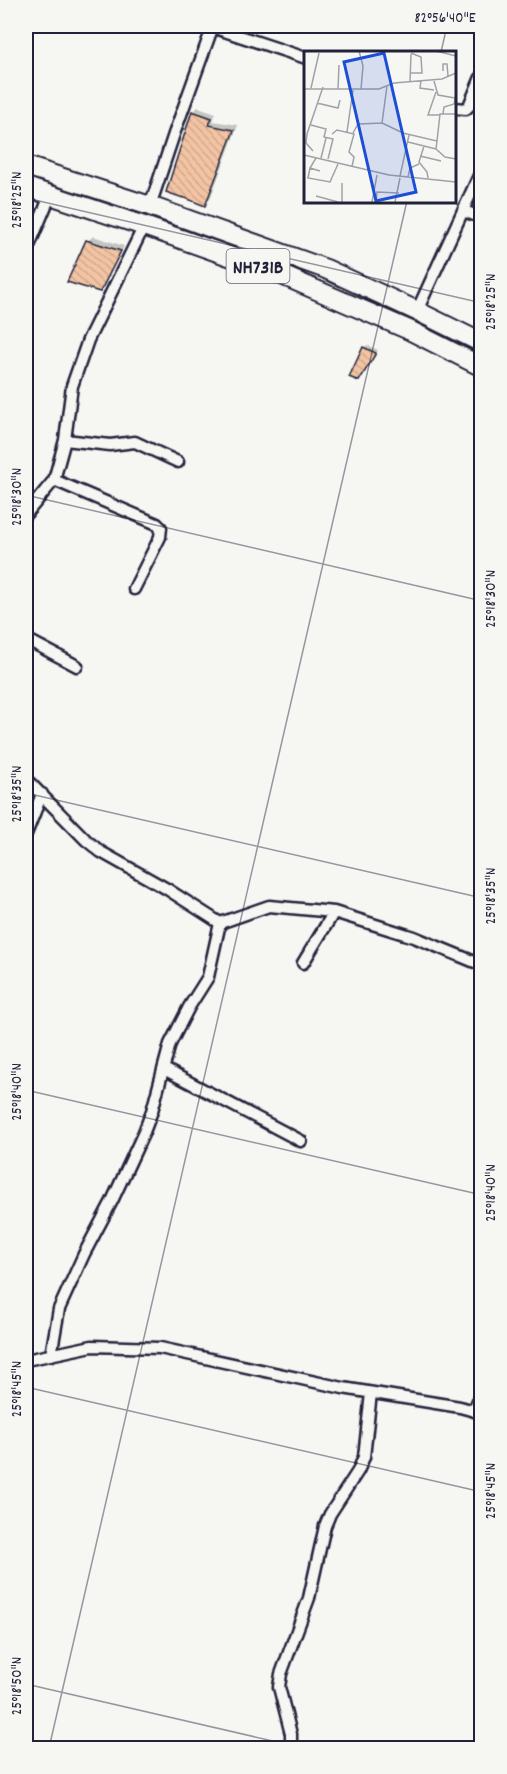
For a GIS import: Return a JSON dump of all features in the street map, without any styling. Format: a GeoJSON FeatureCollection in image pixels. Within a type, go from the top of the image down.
{"type":"FeatureCollection","features":[{"type":"Feature","properties":{"kind":"highway"},"geometry":{"type":"LineString","coordinates":[[26,166],[150,206],[326,269],[482,344]]}},
{"type":"Feature","properties":{"kind":"highway","name":"NH731B"},"geometry":{"type":"LineString","coordinates":[[26,187],[144,225],[277,273],[408,330],[482,367]]}},
{"type":"Feature","properties":{"kind":"street"},"geometry":{"type":"LineString","coordinates":[[150,206],[212,26],[304,57]]}},
{"type":"Feature","properties":{"kind":"street"},"geometry":{"type":"LineString","coordinates":[[456,108],[466,109],[469,106],[482,75]]}},
{"type":"Feature","properties":{"kind":"street"},"geometry":{"type":"LineString","coordinates":[[417,311],[482,169]]}},
{"type":"Feature","properties":{"kind":"street"},"geometry":{"type":"LineString","coordinates":[[26,253],[50,196]]}},
{"type":"Feature","properties":{"kind":"street"},"geometry":{"type":"LineString","coordinates":[[464,211],[482,218]]}},
{"type":"Feature","properties":{"kind":"street"},"geometry":{"type":"LineString","coordinates":[[26,514],[54,480],[65,440],[72,386],[85,349],[144,225]]}},
{"type":"Feature","properties":{"kind":"street"},"geometry":{"type":"LineString","coordinates":[[65,440],[110,445],[135,442],[178,462]]}},
{"type":"Feature","properties":{"kind":"street"},"geometry":{"type":"LineString","coordinates":[[54,480],[161,528],[160,537],[134,589]]}},
{"type":"Feature","properties":{"kind":"street"},"geometry":{"type":"LineString","coordinates":[[26,639],[77,666]]}},
{"type":"Feature","properties":{"kind":"street"},"geometry":{"type":"LineString","coordinates":[[26,779],[86,840],[101,852],[167,889],[220,923]]}},
{"type":"Feature","properties":{"kind":"street"},"geometry":{"type":"LineString","coordinates":[[26,834],[42,794]]}},
{"type":"Feature","properties":{"kind":"street"},"geometry":{"type":"LineString","coordinates":[[220,923],[269,906],[334,912],[414,937],[482,964]]}},
{"type":"Feature","properties":{"kind":"street"},"geometry":{"type":"LineString","coordinates":[[303,963],[334,912]]}},
{"type":"Feature","properties":{"kind":"street"},"geometry":{"type":"LineString","coordinates":[[51,1354],[59,1309],[144,1132],[170,1044],[207,977],[220,923]]}},
{"type":"Feature","properties":{"kind":"street"},"geometry":{"type":"LineString","coordinates":[[164,1069],[301,1141]]}},
{"type":"Feature","properties":{"kind":"street"},"geometry":{"type":"LineString","coordinates":[[26,1360],[92,1346],[160,1348],[343,1388],[478,1412],[482,1390]]}},
{"type":"Feature","properties":{"kind":"street"},"geometry":{"type":"LineString","coordinates":[[291,1749],[291,1734],[279,1687],[281,1674],[309,1598],[328,1520],[364,1457],[371,1392]]}},
{"type":"Feature","properties":{"kind":"building"},"geometry":{"type":"Polygon","coordinates":[[[192,111],[212,118],[209,125],[234,130],[205,206],[166,192],[192,111]]]}},
{"type":"Feature","properties":{"kind":"building"},"geometry":{"type":"Polygon","coordinates":[[[86,240],[121,251],[100,292],[67,282],[86,240]]]}},
{"type":"Feature","properties":{"kind":"building"},"geometry":{"type":"Polygon","coordinates":[[[363,347],[376,353],[359,381],[349,377],[363,347]]]}}]}
